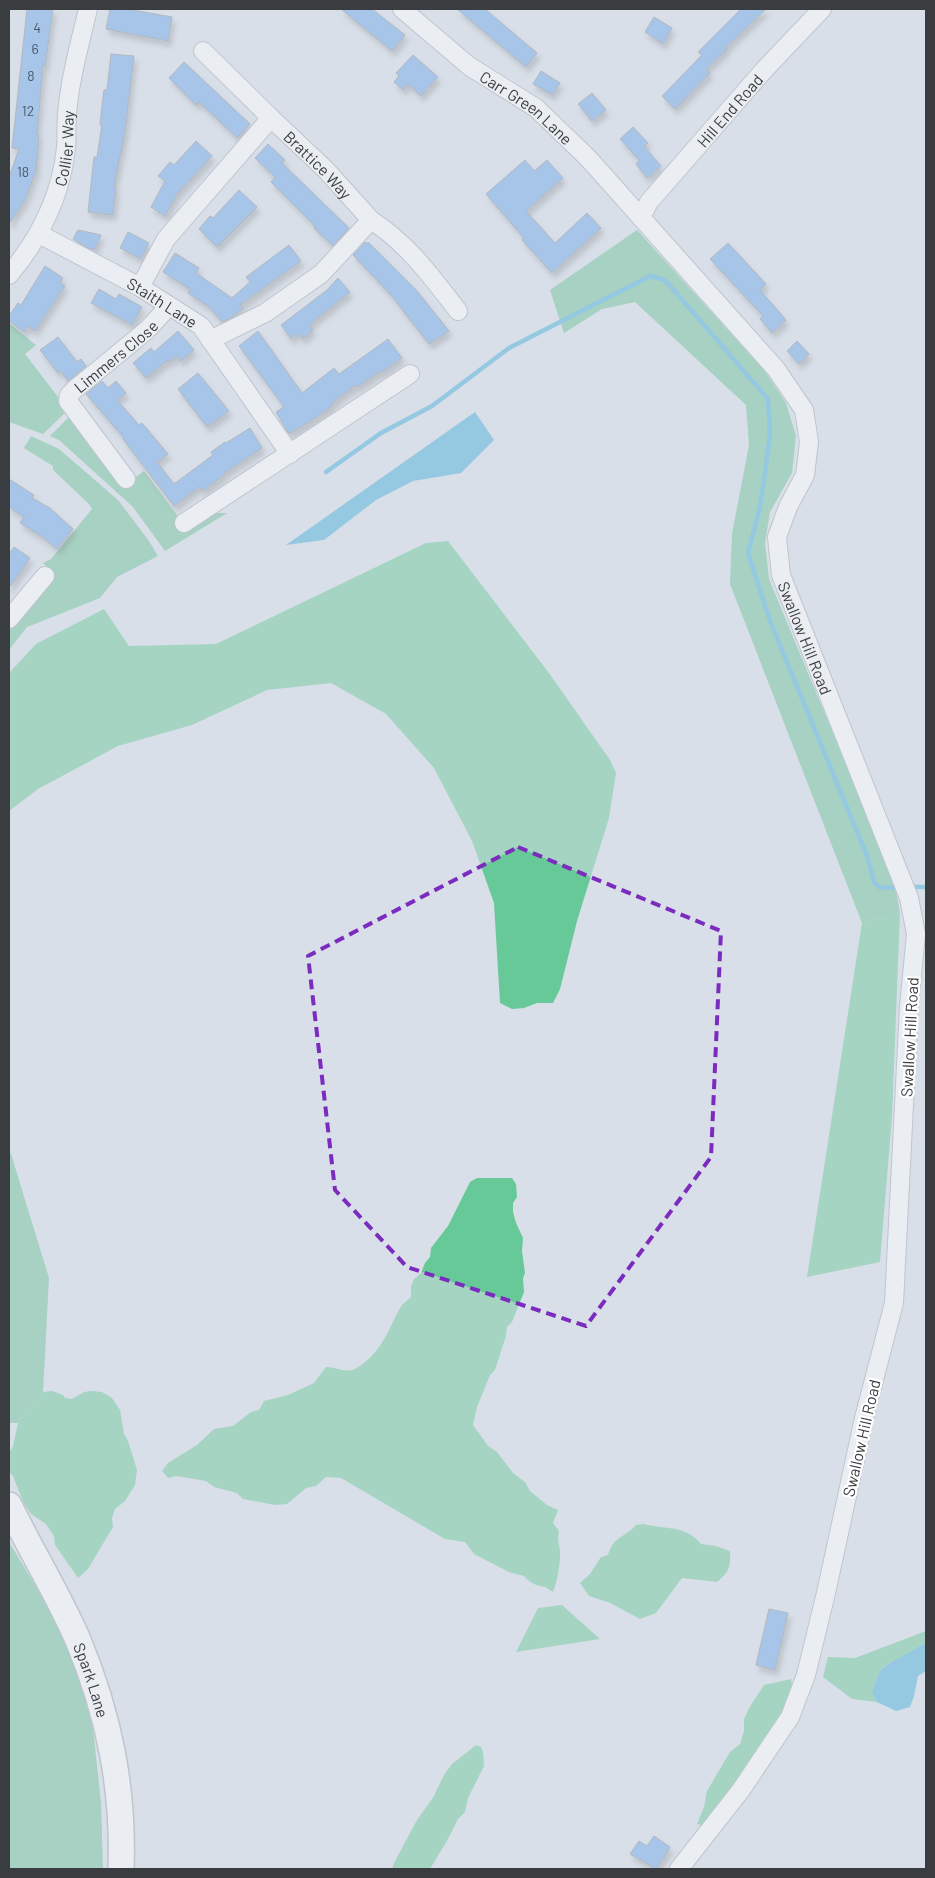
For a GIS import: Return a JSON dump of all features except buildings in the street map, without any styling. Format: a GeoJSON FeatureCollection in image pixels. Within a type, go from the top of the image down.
{"type":"FeatureCollection","features":[{"type":"Feature","properties":{"kind":"main road","name":"Spark Lane"},"geometry":{"type":"LineString","coordinates":[[9,1505],[77,1639],[97,1689],[107,1721],[117,1778],[123,1834],[121,1869]]}},
{"type":"Feature","properties":{"kind":"street","name":"Collier Way"},"geometry":{"type":"LineString","coordinates":[[9,275],[39,234],[59,186],[66,148],[67,113],[88,9]]}},
{"type":"Feature","properties":{"kind":"street","name":"Carr Green Lane"},"geometry":{"type":"LineString","coordinates":[[402,9],[469,66],[536,108],[588,158],[642,217]]}},
{"type":"Feature","properties":{"kind":"street","name":"Hill End Road"},"geometry":{"type":"LineString","coordinates":[[642,217],[649,202],[764,70],[822,9]]}},
{"type":"Feature","properties":{"kind":"street"},"geometry":{"type":"LineString","coordinates":[[203,51],[271,118]]}},
{"type":"Feature","properties":{"kind":"street","name":"Brattice Way"},"geometry":{"type":"LineString","coordinates":[[140,286],[166,239],[271,118],[326,170],[371,220],[409,250],[430,273],[458,311]]}},
{"type":"Feature","properties":{"kind":"street","name":"Swallow Hill Road"},"geometry":{"type":"LineString","coordinates":[[642,217],[776,369],[804,410],[809,442],[805,475],[788,507],[778,537],[781,575],[909,898],[916,934],[909,1006],[894,1303],[864,1418],[806,1675],[790,1717],[741,1790],[679,1869]]}},
{"type":"Feature","properties":{"kind":"street"},"geometry":{"type":"LineString","coordinates":[[210,340],[265,313],[321,274],[371,220]]}},
{"type":"Feature","properties":{"kind":"street","name":"Staith Lane"},"geometry":{"type":"LineString","coordinates":[[39,234],[140,286],[201,326],[290,454]]}},
{"type":"Feature","properties":{"kind":"street","name":"Limmers Close"},"geometry":{"type":"LineString","coordinates":[[126,479],[68,401],[69,395],[147,330],[169,306]]}},
{"type":"Feature","properties":{"kind":"street"},"geometry":{"type":"LineString","coordinates":[[184,523],[410,374]]}},
{"type":"Feature","properties":{"kind":"street"},"geometry":{"type":"LineString","coordinates":[[9,619],[45,576]]}},
{"type":"Feature","properties":{"kind":"highlighted area"},"geometry":{"type":"Polygon","coordinates":[[[518,847],[721,931],[711,1157],[586,1326],[407,1267],[335,1190],[308,956],[518,847]]]}},
{"type":"Feature","properties":{"kind":"green space"},"geometry":{"type":"Polygon","coordinates":[[[637,230],[764,370],[786,403],[796,436],[792,473],[770,512],[765,543],[769,579],[883,854],[897,896],[900,913],[862,923],[730,584],[732,534],[749,445],[746,405],[635,302],[602,309],[564,333],[550,290],[637,230]]]}},
{"type":"Feature","properties":{"kind":"green space"},"geometry":{"type":"Polygon","coordinates":[[[9,323],[36,345],[25,354],[68,410],[43,434],[9,422],[9,323]]]}},
{"type":"Feature","properties":{"kind":"green space"},"geometry":{"type":"Polygon","coordinates":[[[74,412],[128,483],[144,471],[183,523],[203,513],[227,513],[165,551],[133,507],[59,440],[50,436],[74,412]]]}},
{"type":"Feature","properties":{"kind":"green space"},"geometry":{"type":"Polygon","coordinates":[[[31,436],[59,449],[118,500],[158,556],[117,577],[100,598],[27,627],[9,650],[9,625],[54,573],[43,563],[51,559],[92,509],[53,470],[53,466],[24,448],[31,436]]]}},
{"type":"Feature","properties":{"kind":"green space"},"geometry":{"type":"Polygon","coordinates":[[[448,541],[549,673],[610,760],[616,773],[609,818],[577,921],[560,989],[553,1003],[537,1003],[524,1008],[512,1009],[500,1003],[494,903],[472,841],[434,768],[386,714],[331,683],[267,690],[192,725],[118,746],[38,789],[9,811],[9,673],[36,644],[104,609],[129,646],[216,644],[426,543],[448,541]]]}},
{"type":"Feature","properties":{"kind":"green space"},"geometry":{"type":"Polygon","coordinates":[[[900,913],[892,1117],[880,1262],[807,1277],[862,923],[900,913]]]}},
{"type":"Feature","properties":{"kind":"green space"},"geometry":{"type":"Polygon","coordinates":[[[9,1151],[49,1278],[43,1392],[18,1423],[9,1423],[9,1151]]]}},
{"type":"Feature","properties":{"kind":"green space"},"geometry":{"type":"Polygon","coordinates":[[[477,1178],[512,1178],[516,1184],[517,1197],[513,1203],[513,1212],[523,1238],[522,1251],[525,1273],[523,1278],[524,1292],[512,1322],[507,1327],[495,1370],[490,1375],[477,1407],[473,1425],[488,1446],[497,1452],[513,1473],[525,1482],[530,1491],[547,1505],[558,1510],[553,1523],[559,1531],[560,1560],[553,1592],[545,1587],[536,1585],[524,1576],[509,1572],[474,1554],[465,1542],[445,1539],[341,1478],[326,1477],[316,1486],[306,1488],[287,1504],[275,1505],[243,1499],[237,1493],[214,1487],[206,1481],[176,1476],[168,1478],[162,1471],[168,1463],[197,1445],[214,1429],[233,1426],[251,1412],[259,1410],[264,1401],[288,1395],[314,1383],[326,1367],[352,1370],[359,1367],[371,1356],[385,1337],[401,1307],[411,1297],[411,1286],[430,1257],[431,1248],[448,1226],[470,1182],[477,1178]]]}},
{"type":"Feature","properties":{"kind":"green space"},"geometry":{"type":"Polygon","coordinates":[[[52,1391],[63,1395],[65,1398],[72,1399],[84,1392],[92,1391],[102,1392],[112,1398],[120,1410],[124,1434],[137,1470],[135,1485],[125,1501],[115,1509],[112,1518],[113,1527],[88,1569],[78,1578],[55,1545],[54,1536],[46,1524],[31,1514],[24,1504],[13,1476],[9,1472],[9,1453],[13,1446],[18,1423],[43,1392],[52,1391]]]}},
{"type":"Feature","properties":{"kind":"green space"},"geometry":{"type":"Polygon","coordinates":[[[644,1524],[681,1530],[688,1533],[701,1544],[716,1546],[730,1551],[727,1572],[717,1582],[682,1578],[656,1613],[640,1619],[610,1603],[589,1596],[580,1583],[590,1574],[601,1557],[608,1555],[616,1540],[636,1525],[644,1524]]]}},
{"type":"Feature","properties":{"kind":"green space"},"geometry":{"type":"Polygon","coordinates":[[[9,1542],[50,1610],[81,1675],[93,1729],[101,1803],[103,1869],[9,1869],[9,1542]]]}},
{"type":"Feature","properties":{"kind":"green space"},"geometry":{"type":"Polygon","coordinates":[[[562,1605],[600,1639],[516,1652],[538,1608],[562,1605]]]}},
{"type":"Feature","properties":{"kind":"green space"},"geometry":{"type":"Polygon","coordinates":[[[926,1631],[926,1645],[921,1644],[913,1651],[890,1663],[879,1673],[873,1692],[877,1702],[852,1699],[823,1677],[828,1657],[855,1658],[926,1631]]]}},
{"type":"Feature","properties":{"kind":"green space"},"geometry":{"type":"Polygon","coordinates":[[[791,1679],[792,1684],[787,1702],[776,1725],[704,1826],[697,1824],[704,1807],[707,1791],[730,1752],[740,1744],[744,1731],[744,1719],[749,1708],[764,1685],[791,1679]]]}},
{"type":"Feature","properties":{"kind":"green space"},"geometry":{"type":"Polygon","coordinates":[[[476,1745],[481,1747],[483,1752],[484,1766],[468,1798],[465,1812],[458,1819],[430,1869],[392,1869],[417,1820],[434,1796],[444,1775],[452,1764],[476,1745]]]}},
{"type":"Feature","properties":{"kind":"water"},"geometry":{"type":"Polygon","coordinates":[[[475,412],[494,440],[461,473],[413,481],[376,500],[324,540],[286,545],[475,412]]]}},
{"type":"Feature","properties":{"kind":"water"},"geometry":{"type":"Polygon","coordinates":[[[922,1644],[926,1645],[926,1671],[918,1676],[910,1707],[896,1711],[877,1702],[872,1692],[882,1669],[922,1644]]]}},
{"type":"Feature","properties":{"kind":"waterway"},"geometry":{"type":"LineString","coordinates":[[326,472],[381,433],[432,406],[509,348],[650,276],[665,280],[768,399],[770,436],[760,507],[748,553],[770,621],[867,856],[874,882],[880,888],[901,887]]}},
{"type":"Feature","properties":{"kind":"waterway"},"geometry":{"type":"LineString","coordinates":[[909,887],[926,887]]}}]}
